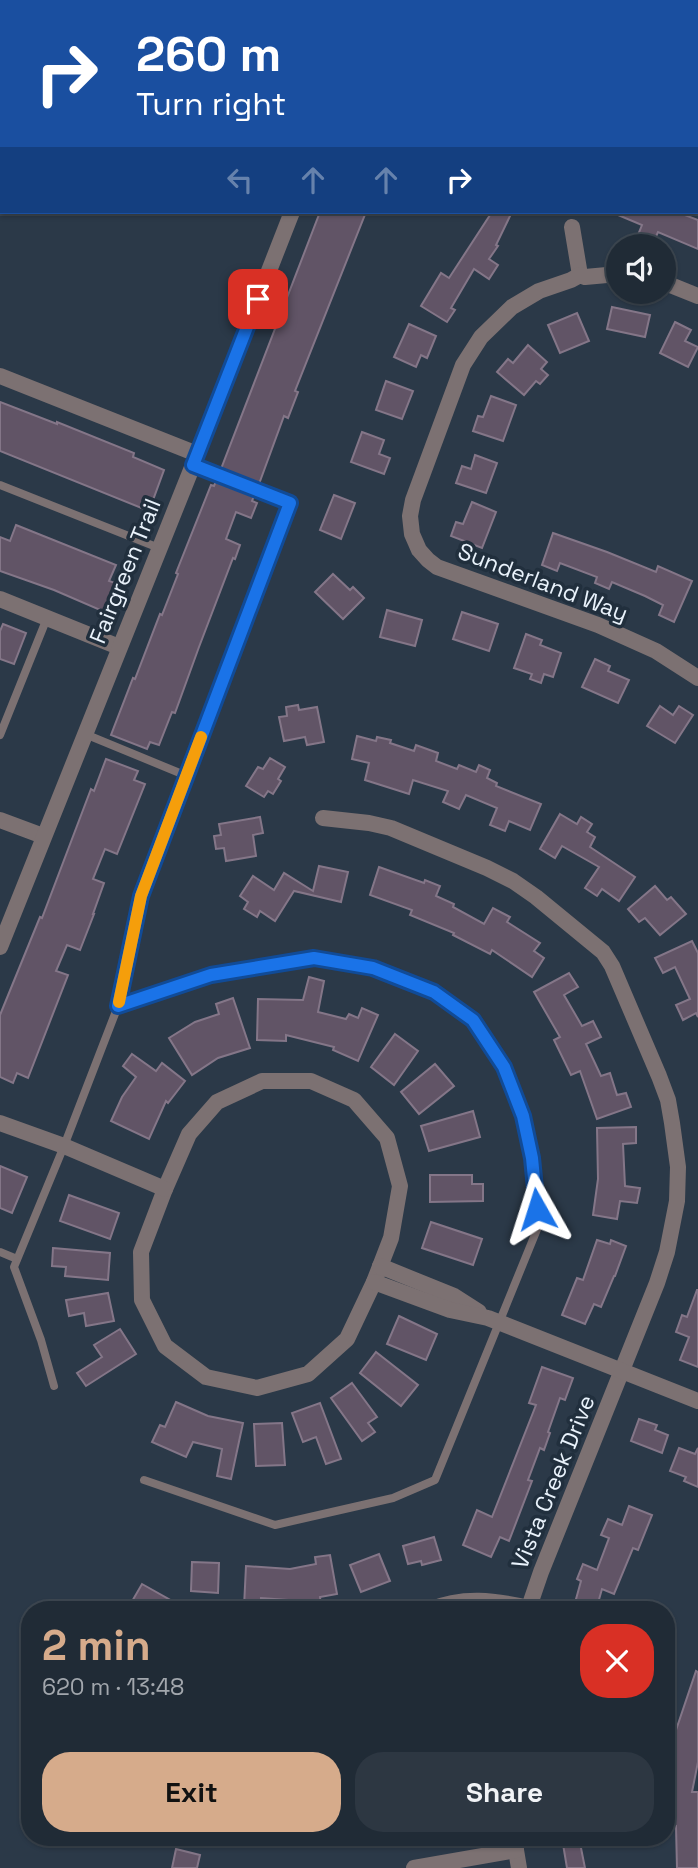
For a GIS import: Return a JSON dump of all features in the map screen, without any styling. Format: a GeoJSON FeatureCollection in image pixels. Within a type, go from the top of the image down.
{"type":"FeatureCollection","features":[{"type":"Feature","properties":{"kind":"street","name":"Fairgreen Trail"},"geometry":{"type":"LineString","coordinates":[[0,947],[291,214]]}},
{"type":"Feature","properties":{"kind":"street"},"geometry":{"type":"LineString","coordinates":[[572,227],[580,275]]}},
{"type":"Feature","properties":{"kind":"street","name":"Sunderland Way"},"geometry":{"type":"LineString","coordinates":[[606,275],[580,275],[540,291],[512,307],[474,346],[453,390],[414,500],[410,516],[412,534],[422,554],[437,567],[598,625],[656,652],[698,678]]}},
{"type":"Feature","properties":{"kind":"street"},"geometry":{"type":"LineString","coordinates":[[676,287],[698,296]]}},
{"type":"Feature","properties":{"kind":"street"},"geometry":{"type":"LineString","coordinates":[[0,376],[195,459]]}},
{"type":"Feature","properties":{"kind":"street"},"geometry":{"type":"LineString","coordinates":[[0,599],[119,647]]}},
{"type":"Feature","properties":{"kind":"street","name":"Vista Creek Drive"},"geometry":{"type":"LineString","coordinates":[[323,818],[391,828],[487,868],[536,897],[603,952],[612,966],[668,1100],[678,1167],[675,1216],[667,1252],[531,1601]]}},
{"type":"Feature","properties":{"kind":"street"},"geometry":{"type":"LineString","coordinates":[[0,820],[43,836]]}},
{"type":"Feature","properties":{"kind":"street"},"geometry":{"type":"LineString","coordinates":[[262,1080],[311,1081],[354,1100],[387,1138],[400,1186],[391,1238],[377,1274],[347,1339],[309,1374],[257,1388],[206,1377],[165,1346],[142,1300],[141,1252],[188,1134],[216,1102],[262,1080]]}},
{"type":"Feature","properties":{"kind":"street"},"geometry":{"type":"LineString","coordinates":[[0,1123],[64,1146],[164,1189]]}},
{"type":"Feature","properties":{"kind":"street"},"geometry":{"type":"LineString","coordinates":[[377,1274],[454,1296],[493,1320],[698,1401]]}},
{"type":"Feature","properties":{"kind":"street"},"geometry":{"type":"LineString","coordinates":[[458,1601],[484,1601]]}},
{"type":"Feature","properties":{"kind":"street"},"geometry":{"type":"LineString","coordinates":[[414,1868],[507,1846]]}},
{"type":"Feature","properties":{"kind":"street"},"geometry":{"type":"LineString","coordinates":[[515,1846],[519,1868]]}},
{"type":"Feature","properties":{"kind":"lane"},"geometry":{"type":"LineString","coordinates":[[54,1386],[41,1340],[14,1267],[118,1006],[141,896],[290,503],[195,459]]}},
{"type":"Feature","properties":{"kind":"lane"},"geometry":{"type":"LineString","coordinates":[[0,485],[159,548]]}},
{"type":"Feature","properties":{"kind":"lane"},"geometry":{"type":"LineString","coordinates":[[0,735],[47,618]]}},
{"type":"Feature","properties":{"kind":"lane"},"geometry":{"type":"LineString","coordinates":[[0,706],[10,710]]}},
{"type":"Feature","properties":{"kind":"lane"},"geometry":{"type":"LineString","coordinates":[[85,734],[187,776]]}},
{"type":"Feature","properties":{"kind":"lane"},"geometry":{"type":"LineString","coordinates":[[118,1006],[211,975],[314,958],[373,968],[434,992],[473,1020],[504,1067],[523,1116],[532,1158],[538,1227],[493,1320],[435,1480],[393,1498],[275,1525],[144,1480]]}},
{"type":"Feature","properties":{"kind":"lane"},"geometry":{"type":"LineString","coordinates":[[0,1252],[17,1259]]}},
{"type":"Feature","properties":{"kind":"building"},"geometry":{"type":"Polygon","coordinates":[[[319,214],[365,214],[295,391],[298,392],[288,418],[284,416],[259,484],[221,469],[319,214]]]}},
{"type":"Feature","properties":{"kind":"building"},"geometry":{"type":"Polygon","coordinates":[[[491,214],[511,214],[496,245],[498,246],[489,259],[498,265],[489,279],[474,269],[451,308],[455,310],[447,322],[421,306],[441,273],[449,278],[491,214]]]}},
{"type":"Feature","properties":{"kind":"building"},"geometry":{"type":"Polygon","coordinates":[[[616,214],[682,214],[698,220],[698,249],[676,240],[676,234],[638,234],[642,225],[616,214]]]}},
{"type":"Feature","properties":{"kind":"building"},"geometry":{"type":"Polygon","coordinates":[[[612,307],[650,315],[645,337],[607,329],[612,307]]]}},
{"type":"Feature","properties":{"kind":"building"},"geometry":{"type":"Polygon","coordinates":[[[577,313],[589,341],[560,353],[548,325],[577,313]]]}},
{"type":"Feature","properties":{"kind":"building"},"geometry":{"type":"Polygon","coordinates":[[[675,322],[691,330],[685,341],[698,347],[688,367],[660,353],[675,322]]]}},
{"type":"Feature","properties":{"kind":"building"},"geometry":{"type":"Polygon","coordinates":[[[409,324],[436,336],[427,358],[421,355],[416,367],[394,357],[409,324]]]}},
{"type":"Feature","properties":{"kind":"building"},"geometry":{"type":"Polygon","coordinates":[[[528,345],[547,362],[541,369],[548,375],[540,384],[536,381],[524,395],[497,372],[508,359],[513,363],[528,345]]]}},
{"type":"Feature","properties":{"kind":"building"},"geometry":{"type":"Polygon","coordinates":[[[386,381],[413,391],[402,419],[376,410],[386,381]]]}},
{"type":"Feature","properties":{"kind":"building"},"geometry":{"type":"Polygon","coordinates":[[[491,396],[516,405],[503,441],[473,431],[478,416],[483,417],[491,396]]]}},
{"type":"Feature","properties":{"kind":"building"},"geometry":{"type":"Polygon","coordinates":[[[0,402],[134,453],[133,457],[164,470],[149,511],[0,451],[0,402]]]}},
{"type":"Feature","properties":{"kind":"building"},"geometry":{"type":"Polygon","coordinates":[[[362,432],[384,440],[379,454],[390,458],[384,474],[351,462],[362,432]]]}},
{"type":"Feature","properties":{"kind":"building"},"geometry":{"type":"Polygon","coordinates":[[[475,455],[497,463],[486,493],[456,483],[462,466],[471,469],[475,455]]]}},
{"type":"Feature","properties":{"kind":"building"},"geometry":{"type":"Polygon","coordinates":[[[216,481],[254,496],[252,501],[257,503],[251,518],[236,512],[226,539],[240,545],[235,559],[233,558],[175,713],[172,712],[159,745],[150,742],[147,749],[111,735],[160,614],[162,615],[211,485],[214,486],[216,481]]]}},
{"type":"Feature","properties":{"kind":"building"},"geometry":{"type":"Polygon","coordinates":[[[334,495],[355,503],[341,539],[320,530],[334,495]]]}},
{"type":"Feature","properties":{"kind":"building"},"geometry":{"type":"Polygon","coordinates":[[[472,502],[496,512],[482,548],[451,536],[456,522],[463,524],[472,502]]]}},
{"type":"Feature","properties":{"kind":"building"},"geometry":{"type":"Polygon","coordinates":[[[16,525],[116,565],[109,581],[118,584],[107,613],[0,571],[0,537],[10,541],[16,525]]]}},
{"type":"Feature","properties":{"kind":"building"},"geometry":{"type":"Polygon","coordinates":[[[553,533],[656,572],[658,566],[692,581],[674,622],[659,615],[663,605],[645,596],[612,582],[609,589],[595,583],[597,577],[560,563],[557,571],[542,565],[553,533]]]}},
{"type":"Feature","properties":{"kind":"building"},"geometry":{"type":"Polygon","coordinates":[[[333,574],[350,590],[353,587],[364,598],[343,619],[315,592],[333,574]]]}},
{"type":"Feature","properties":{"kind":"building"},"geometry":{"type":"Polygon","coordinates":[[[387,610],[422,620],[415,646],[380,637],[387,610]]]}},
{"type":"Feature","properties":{"kind":"building"},"geometry":{"type":"Polygon","coordinates":[[[462,612],[498,624],[489,651],[453,639],[462,612]]]}},
{"type":"Feature","properties":{"kind":"building"},"geometry":{"type":"Polygon","coordinates":[[[3,624],[26,633],[14,664],[0,659],[0,631],[3,624]]]}},
{"type":"Feature","properties":{"kind":"building"},"geometry":{"type":"Polygon","coordinates":[[[526,634],[542,640],[540,645],[561,653],[553,677],[544,674],[541,683],[530,679],[532,674],[514,668],[526,634]]]}},
{"type":"Feature","properties":{"kind":"building"},"geometry":{"type":"Polygon","coordinates":[[[595,659],[610,666],[608,671],[629,680],[618,703],[582,687],[595,659]]]}},
{"type":"Feature","properties":{"kind":"building"},"geometry":{"type":"Polygon","coordinates":[[[298,705],[299,710],[317,707],[324,742],[307,745],[305,737],[284,741],[279,717],[287,716],[286,707],[298,705]]]}},
{"type":"Feature","properties":{"kind":"building"},"geometry":{"type":"Polygon","coordinates":[[[660,706],[673,715],[679,706],[693,715],[675,743],[647,726],[660,706]]]}},
{"type":"Feature","properties":{"kind":"building"},"geometry":{"type":"Polygon","coordinates":[[[357,736],[376,741],[377,737],[391,740],[390,743],[414,751],[416,745],[438,753],[436,761],[457,769],[459,765],[476,772],[479,765],[490,770],[487,778],[497,783],[496,786],[541,804],[530,830],[509,821],[505,831],[490,825],[497,808],[466,795],[459,809],[443,802],[448,791],[413,780],[409,794],[365,780],[369,763],[352,759],[357,736]]]}},
{"type":"Feature","properties":{"kind":"building"},"geometry":{"type":"Polygon","coordinates":[[[270,758],[285,767],[273,794],[268,791],[264,797],[246,786],[258,767],[263,769],[270,758]]]}},
{"type":"Feature","properties":{"kind":"building"},"geometry":{"type":"Polygon","coordinates":[[[106,759],[138,771],[134,780],[145,784],[117,854],[105,849],[93,879],[104,883],[80,950],[67,945],[56,971],[68,975],[28,1078],[17,1073],[13,1083],[0,1077],[0,1015],[40,917],[42,918],[91,789],[94,791],[106,759]]]}},
{"type":"Feature","properties":{"kind":"building"},"geometry":{"type":"Polygon","coordinates":[[[560,814],[577,824],[581,817],[592,824],[587,832],[595,837],[590,847],[635,877],[619,901],[602,889],[597,896],[585,888],[599,867],[562,846],[555,858],[540,849],[560,814]]]}},
{"type":"Feature","properties":{"kind":"building"},"geometry":{"type":"Polygon","coordinates":[[[260,817],[263,833],[253,835],[256,856],[226,861],[224,848],[216,849],[214,836],[221,835],[219,824],[260,817]]]}},
{"type":"Feature","properties":{"kind":"building"},"geometry":{"type":"Polygon","coordinates":[[[319,866],[348,872],[341,902],[294,891],[275,921],[260,911],[257,917],[244,909],[248,902],[240,896],[253,876],[274,890],[284,873],[313,891],[319,866]]]}},
{"type":"Feature","properties":{"kind":"building"},"geometry":{"type":"Polygon","coordinates":[[[379,867],[440,886],[436,896],[454,904],[453,907],[484,924],[493,908],[510,917],[507,922],[540,943],[534,951],[544,958],[532,977],[492,950],[490,954],[453,935],[454,933],[410,915],[412,910],[370,895],[379,867]]]}},
{"type":"Feature","properties":{"kind":"building"},"geometry":{"type":"Polygon","coordinates":[[[655,886],[667,900],[671,897],[686,914],[660,935],[645,918],[639,922],[628,909],[655,886]]]}},
{"type":"Feature","properties":{"kind":"building"},"geometry":{"type":"Polygon","coordinates":[[[692,941],[698,953],[698,1017],[696,1013],[683,1020],[676,1005],[690,999],[675,967],[663,973],[655,958],[692,941]]]}},
{"type":"Feature","properties":{"kind":"building"},"geometry":{"type":"Polygon","coordinates":[[[569,973],[578,987],[564,995],[582,1026],[593,1021],[601,1037],[586,1044],[601,1076],[610,1073],[617,1095],[626,1093],[631,1107],[597,1119],[580,1071],[571,1075],[554,1040],[560,1037],[534,992],[569,973]]]}},
{"type":"Feature","properties":{"kind":"building"},"geometry":{"type":"Polygon","coordinates":[[[309,977],[324,981],[318,1012],[346,1019],[349,1014],[358,1018],[362,1008],[378,1015],[358,1061],[333,1050],[334,1047],[286,1035],[286,1041],[257,1040],[258,999],[303,1000],[309,977]]]}},
{"type":"Feature","properties":{"kind":"building"},"geometry":{"type":"Polygon","coordinates":[[[233,998],[250,1048],[218,1058],[192,1075],[169,1038],[195,1022],[219,1014],[216,1004],[233,998]]]}},
{"type":"Feature","properties":{"kind":"building"},"geometry":{"type":"Polygon","coordinates":[[[395,1034],[418,1051],[394,1085],[371,1067],[395,1034]]]}},
{"type":"Feature","properties":{"kind":"building"},"geometry":{"type":"Polygon","coordinates":[[[132,1054],[156,1071],[162,1063],[185,1081],[168,1103],[166,1101],[149,1139],[111,1121],[122,1097],[136,1077],[123,1066],[132,1054]]]}},
{"type":"Feature","properties":{"kind":"building"},"geometry":{"type":"Polygon","coordinates":[[[435,1064],[454,1086],[419,1114],[401,1092],[435,1064]]]}},
{"type":"Feature","properties":{"kind":"building"},"geometry":{"type":"Polygon","coordinates":[[[473,1111],[480,1137],[429,1151],[421,1126],[473,1111]]]}},
{"type":"Feature","properties":{"kind":"building"},"geometry":{"type":"Polygon","coordinates":[[[636,1127],[636,1143],[623,1144],[625,1186],[640,1188],[637,1203],[620,1201],[617,1219],[593,1215],[598,1179],[597,1128],[636,1127]]]}},
{"type":"Feature","properties":{"kind":"building"},"geometry":{"type":"Polygon","coordinates":[[[0,1166],[27,1177],[12,1213],[0,1208],[0,1166]]]}},
{"type":"Feature","properties":{"kind":"building"},"geometry":{"type":"Polygon","coordinates":[[[430,1175],[472,1175],[472,1184],[483,1184],[483,1201],[430,1202],[430,1175]]]}},
{"type":"Feature","properties":{"kind":"building"},"geometry":{"type":"Polygon","coordinates":[[[69,1195],[119,1213],[110,1239],[60,1221],[69,1195]]]}},
{"type":"Feature","properties":{"kind":"building"},"geometry":{"type":"Polygon","coordinates":[[[431,1222],[482,1239],[473,1265],[422,1248],[431,1222]]]}},
{"type":"Feature","properties":{"kind":"building"},"geometry":{"type":"Polygon","coordinates":[[[597,1240],[610,1244],[611,1240],[626,1246],[601,1307],[594,1304],[585,1324],[562,1315],[577,1278],[583,1280],[597,1240]]]}},
{"type":"Feature","properties":{"kind":"building"},"geometry":{"type":"Polygon","coordinates":[[[53,1248],[110,1253],[108,1280],[65,1276],[66,1267],[52,1266],[53,1248]]]}},
{"type":"Feature","properties":{"kind":"building"},"geometry":{"type":"Polygon","coordinates":[[[697,1290],[698,1367],[680,1360],[689,1337],[676,1332],[682,1315],[687,1317],[697,1290]]]}},
{"type":"Feature","properties":{"kind":"building"},"geometry":{"type":"Polygon","coordinates":[[[108,1293],[114,1321],[86,1326],[84,1313],[69,1316],[66,1300],[108,1293]]]}},
{"type":"Feature","properties":{"kind":"building"},"geometry":{"type":"Polygon","coordinates":[[[399,1316],[437,1334],[426,1360],[387,1344],[399,1316]]]}},
{"type":"Feature","properties":{"kind":"building"},"geometry":{"type":"Polygon","coordinates":[[[120,1329],[136,1354],[86,1386],[77,1373],[102,1357],[94,1345],[120,1329]]]}},
{"type":"Feature","properties":{"kind":"building"},"geometry":{"type":"Polygon","coordinates":[[[376,1352],[418,1385],[401,1406],[360,1373],[376,1352]]]}},
{"type":"Feature","properties":{"kind":"building"},"geometry":{"type":"Polygon","coordinates":[[[542,1367],[573,1378],[565,1400],[560,1398],[544,1450],[540,1448],[528,1480],[532,1481],[509,1541],[500,1537],[491,1557],[463,1545],[477,1510],[492,1517],[536,1405],[529,1403],[542,1367]]]}},
{"type":"Feature","properties":{"kind":"building"},"geometry":{"type":"Polygon","coordinates":[[[352,1383],[377,1417],[368,1423],[375,1432],[362,1441],[331,1398],[352,1383]]]}},
{"type":"Feature","properties":{"kind":"building"},"geometry":{"type":"Polygon","coordinates":[[[176,1402],[208,1416],[243,1423],[231,1479],[217,1476],[222,1449],[193,1442],[186,1457],[152,1442],[160,1425],[165,1427],[176,1402]]]}},
{"type":"Feature","properties":{"kind":"building"},"geometry":{"type":"Polygon","coordinates":[[[320,1403],[341,1459],[326,1464],[316,1437],[303,1442],[292,1413],[320,1403]]]}},
{"type":"Feature","properties":{"kind":"building"},"geometry":{"type":"Polygon","coordinates":[[[639,1419],[657,1425],[655,1430],[668,1435],[662,1453],[631,1441],[639,1419]]]}},
{"type":"Feature","properties":{"kind":"building"},"geometry":{"type":"Polygon","coordinates":[[[282,1423],[285,1465],[256,1466],[254,1424],[282,1423]]]}},
{"type":"Feature","properties":{"kind":"building"},"geometry":{"type":"Polygon","coordinates":[[[679,1448],[695,1454],[698,1448],[698,1487],[684,1481],[686,1477],[670,1471],[679,1448]]]}},
{"type":"Feature","properties":{"kind":"building"},"geometry":{"type":"Polygon","coordinates":[[[629,1506],[652,1515],[638,1550],[633,1548],[614,1594],[602,1589],[599,1601],[575,1601],[581,1581],[577,1579],[583,1564],[597,1570],[609,1538],[601,1535],[608,1519],[622,1525],[629,1506]]]}},
{"type":"Feature","properties":{"kind":"building"},"geometry":{"type":"Polygon","coordinates":[[[434,1537],[441,1560],[422,1565],[421,1561],[408,1564],[403,1546],[434,1537]]]}},
{"type":"Feature","properties":{"kind":"building"},"geometry":{"type":"Polygon","coordinates":[[[379,1554],[390,1581],[361,1592],[350,1565],[379,1554]]]}},
{"type":"Feature","properties":{"kind":"building"},"geometry":{"type":"Polygon","coordinates":[[[330,1555],[337,1594],[320,1597],[320,1601],[261,1598],[261,1601],[244,1601],[246,1566],[290,1569],[316,1564],[315,1557],[330,1555]]]}},
{"type":"Feature","properties":{"kind":"building"},"geometry":{"type":"Polygon","coordinates":[[[192,1562],[219,1563],[218,1593],[191,1591],[192,1562]]]}},
{"type":"Feature","properties":{"kind":"building"},"geometry":{"type":"Polygon","coordinates":[[[142,1584],[172,1601],[132,1601],[142,1584]]]}},
{"type":"Feature","properties":{"kind":"building"},"geometry":{"type":"Polygon","coordinates":[[[696,1671],[698,1762],[692,1792],[698,1792],[698,1868],[677,1868],[675,1733],[696,1671]]]}},
{"type":"Feature","properties":{"kind":"building"},"geometry":{"type":"Polygon","coordinates":[[[563,1846],[581,1846],[585,1868],[567,1868],[563,1846]]]}},
{"type":"Feature","properties":{"kind":"building"},"geometry":{"type":"Polygon","coordinates":[[[176,1849],[200,1855],[197,1868],[172,1868],[176,1849]]]}},
{"type":"Feature","properties":{"kind":"slow traffic"},"geometry":{"type":"LineString","coordinates":[[119,1002],[141,896],[201,737]]}},
{"type":"Feature","properties":{"kind":"route"},"geometry":{"type":"LineString","coordinates":[[258,299],[193,465],[290,503],[141,896],[118,1006],[211,975],[314,958],[373,968],[434,992],[473,1020],[504,1067],[523,1116],[532,1158],[537,1209]]}}]}
